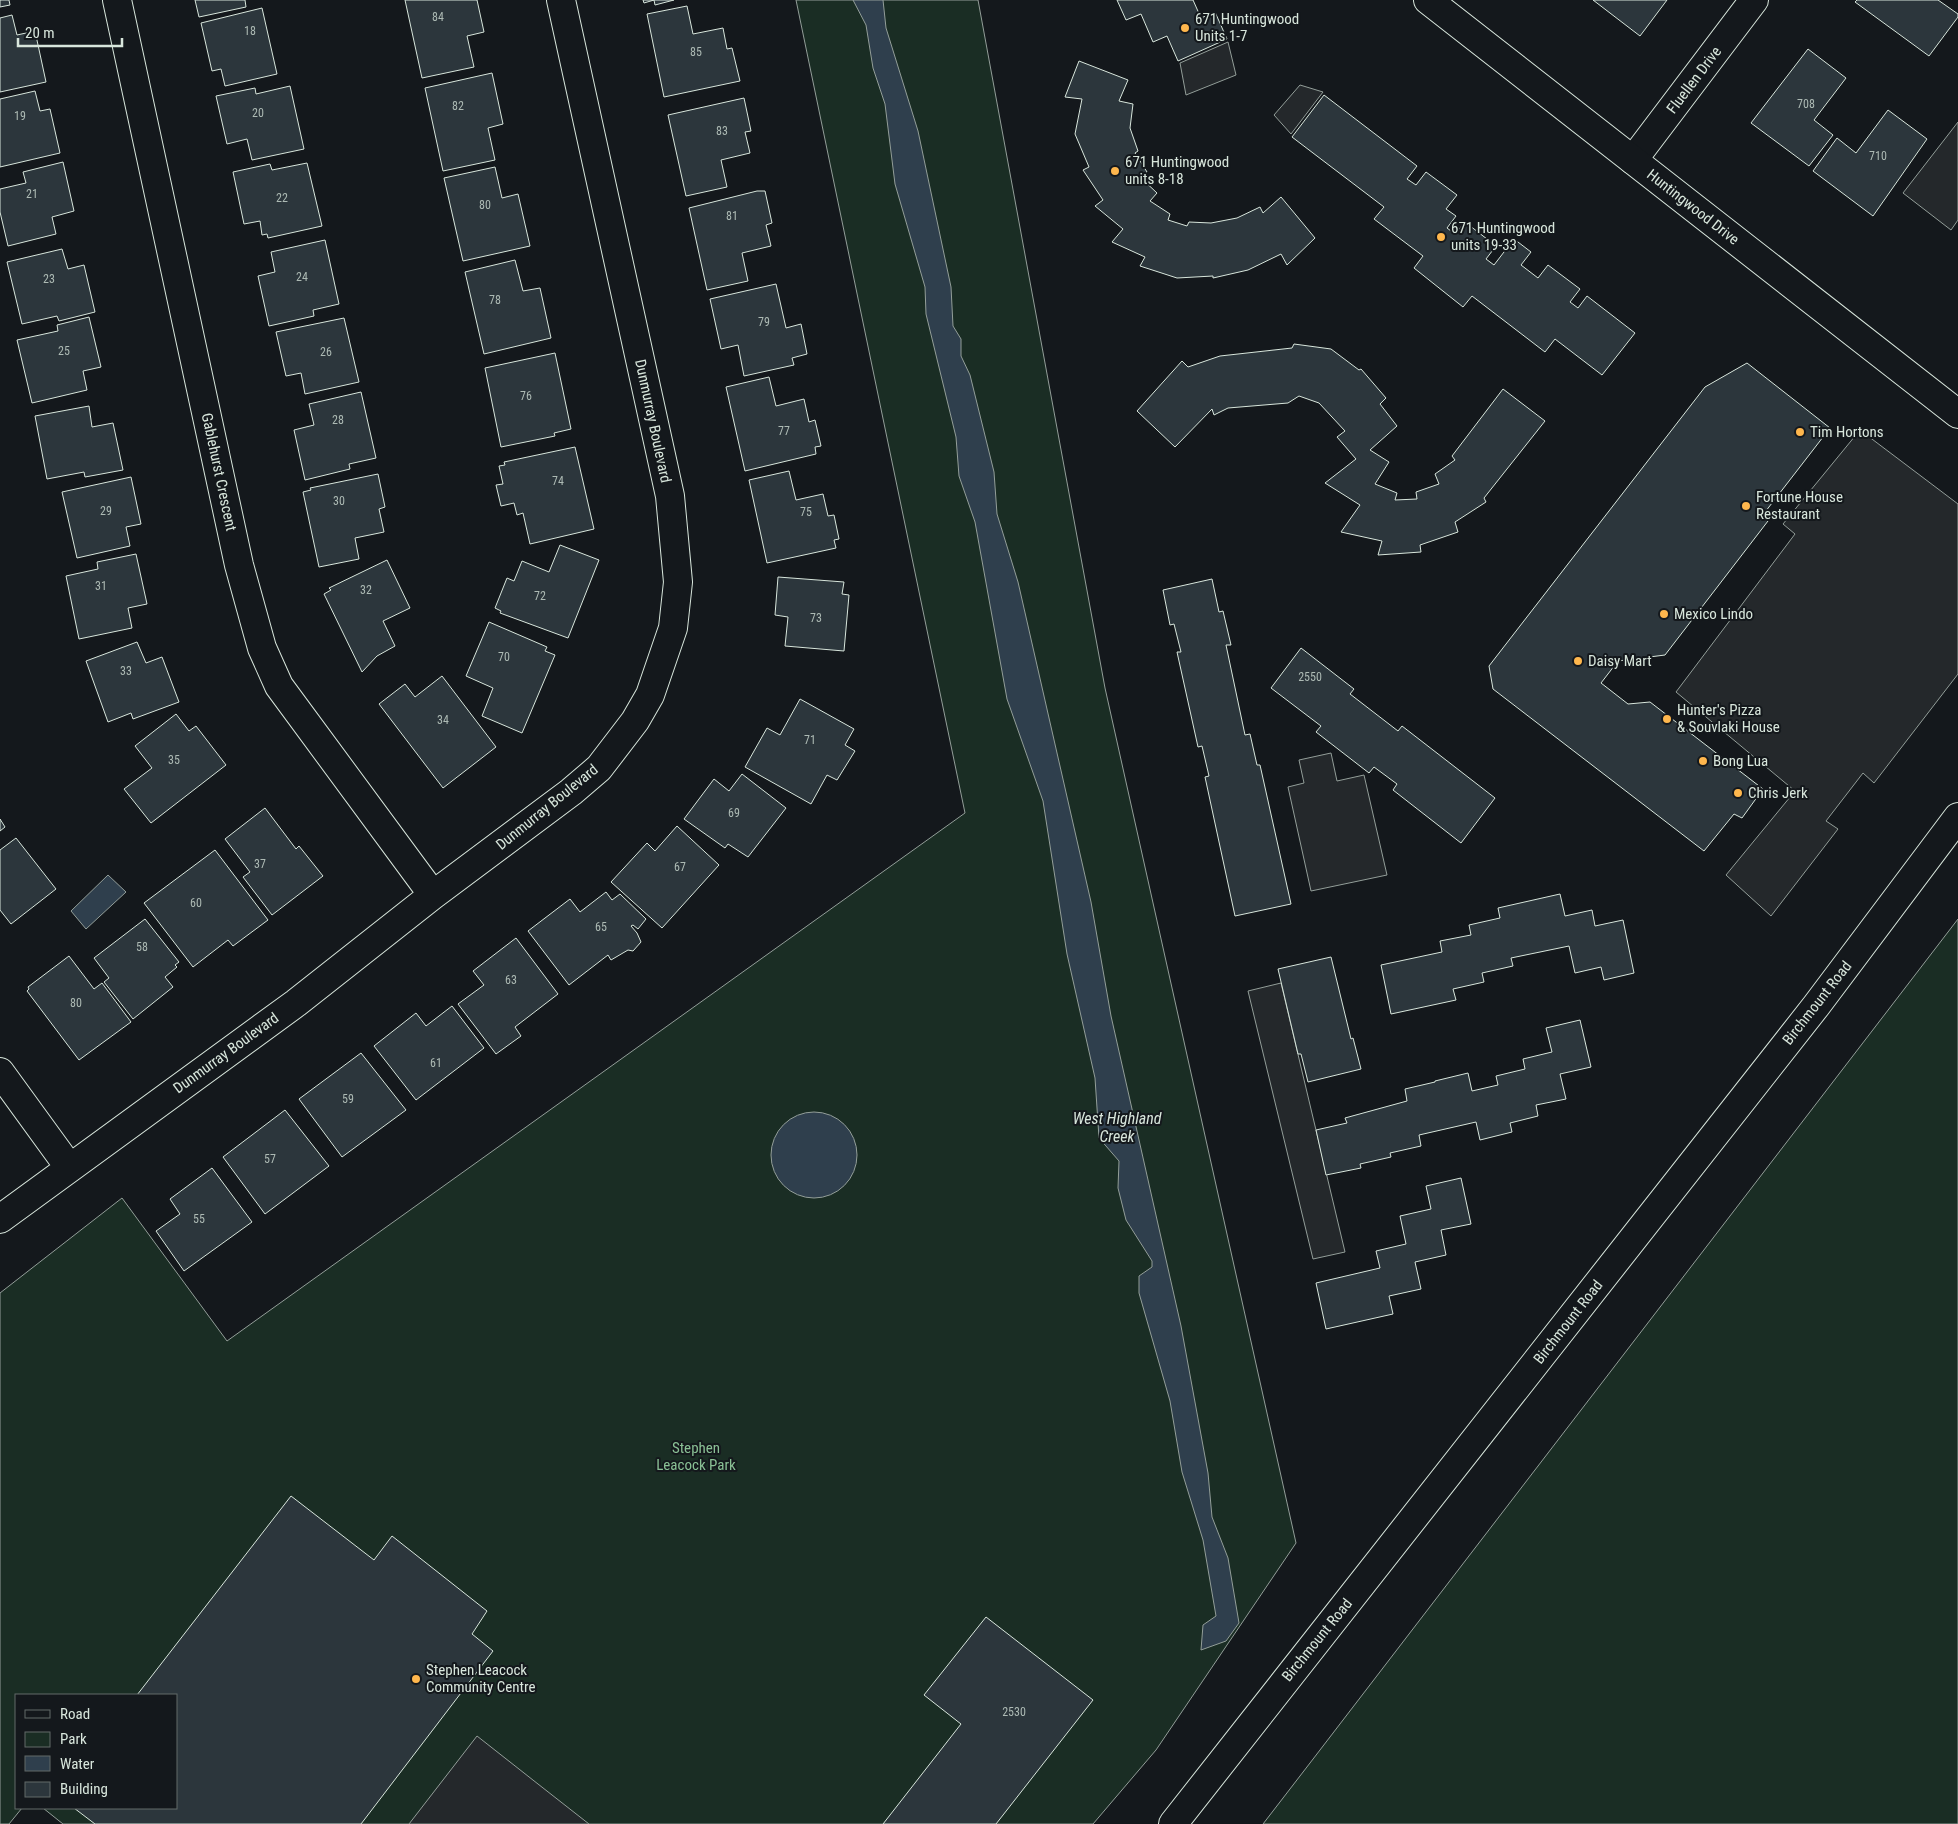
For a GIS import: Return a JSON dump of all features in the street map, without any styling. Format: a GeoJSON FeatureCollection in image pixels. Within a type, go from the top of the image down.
{"type":"FeatureCollection","features":[{"type":"Feature","properties":{"kind":"street","name":"Gablehurst Crescent"},"geometry":{"type":"LineString","coordinates":[[116,0],[239,565],[262,648],[279,686],[433,895]]}},
{"type":"Feature","properties":{"kind":"street","name":"Dunmurray Boulevard"},"geometry":{"type":"LineString","coordinates":[[0,1219],[296,1003],[433,895],[571,792],[598,768],[635,721],[650,695],[673,628],[678,582],[670,496],[561,0]]}},
{"type":"Feature","properties":{"kind":"street","name":"Huntingwood Drive"},"geometry":{"type":"LineString","coordinates":[[1428,0],[1958,414]]}},
{"type":"Feature","properties":{"kind":"street","name":"Fluellen Drive"},"geometry":{"type":"LineString","coordinates":[[1633,160],[1754,0]]}},
{"type":"Feature","properties":{"kind":"street","name":"Birchmount Road"},"geometry":{"type":"LineString","coordinates":[[1173,1824],[1797,1029],[1958,817]]}},
{"type":"Feature","properties":{"kind":"street"},"geometry":{"type":"LineString","coordinates":[[0,1072],[69,1167]]}},
{"type":"Feature","properties":{"kind":"green space","name":"Stephen Leacock Park"},"geometry":{"type":"Polygon","coordinates":[[[796,0],[978,0],[1105,688],[1296,1543],[1156,1750],[1093,1824],[63,1824],[44,1809],[178,1809],[178,1694],[15,1694],[15,1809],[21,1809],[9,1824],[0,1824],[0,1293],[122,1198],[227,1341],[965,813],[796,0]]]}},
{"type":"Feature","properties":{"kind":"green space"},"geometry":{"type":"Polygon","coordinates":[[[1958,919],[1958,1824],[1263,1824],[1310,1763],[1958,919]]]}},
{"type":"Feature","properties":{"kind":"shaded area"},"geometry":{"type":"Polygon","coordinates":[[[1228,42],[1236,75],[1186,95],[1180,63],[1228,42]]]}},
{"type":"Feature","properties":{"kind":"shaded area"},"geometry":{"type":"Polygon","coordinates":[[[1300,85],[1323,92],[1291,134],[1274,115],[1300,85]]]}},
{"type":"Feature","properties":{"kind":"shaded area"},"geometry":{"type":"Polygon","coordinates":[[[1958,122],[1958,220],[1951,230],[1903,193],[1958,122]]]}},
{"type":"Feature","properties":{"kind":"shaded area"},"geometry":{"type":"Polygon","coordinates":[[[1860,430],[1958,504],[1958,674],[1874,783],[1863,773],[1826,821],[1838,829],[1771,916],[1726,875],[1795,791],[1676,692],[1795,534],[1783,524],[1860,430]]]}},
{"type":"Feature","properties":{"kind":"shaded area"},"geometry":{"type":"Polygon","coordinates":[[[1331,753],[1337,781],[1364,775],[1387,875],[1311,891],[1288,787],[1304,783],[1299,760],[1331,753]]]}},
{"type":"Feature","properties":{"kind":"shaded area"},"geometry":{"type":"Polygon","coordinates":[[[1281,983],[1345,1252],[1313,1259],[1248,991],[1281,983]]]}},
{"type":"Feature","properties":{"kind":"shaded area"},"geometry":{"type":"Polygon","coordinates":[[[477,1736],[538,1784],[589,1824],[409,1824],[477,1736]]]}},
{"type":"Feature","properties":{"kind":"water","name":"West Highland Creek"},"geometry":{"type":"Polygon","coordinates":[[[853,0],[883,0],[886,28],[918,131],[951,287],[953,326],[961,339],[961,356],[970,375],[994,472],[997,514],[1018,582],[1091,902],[1111,1016],[1181,1326],[1208,1473],[1212,1517],[1228,1558],[1239,1623],[1226,1641],[1201,1650],[1203,1625],[1216,1616],[1203,1540],[1182,1472],[1170,1401],[1139,1293],[1139,1276],[1152,1267],[1152,1261],[1126,1220],[1118,1188],[1119,1161],[1099,1138],[1095,1078],[1067,954],[1043,801],[1007,699],[975,522],[959,476],[956,437],[926,314],[925,287],[895,184],[885,104],[873,68],[866,25],[853,0]]]}},
{"type":"Feature","properties":{"kind":"water"},"geometry":{"type":"Polygon","coordinates":[[[108,875],[126,892],[86,929],[71,911],[108,875]]]}},
{"type":"Feature","properties":{"kind":"water"},"geometry":{"type":"Polygon","coordinates":[[[814,1112],[830,1115],[838,1119],[850,1131],[854,1139],[857,1155],[854,1171],[850,1179],[838,1191],[830,1195],[814,1198],[798,1195],[790,1191],[778,1179],[774,1171],[771,1155],[774,1139],[778,1131],[790,1119],[798,1115],[814,1112]]]}},
{"type":"Feature","properties":{"kind":"building"},"geometry":{"type":"Polygon","coordinates":[[[0,0],[9,0],[10,5],[0,7],[0,0]]]}},
{"type":"Feature","properties":{"kind":"building"},"geometry":{"type":"Polygon","coordinates":[[[195,0],[245,0],[246,7],[199,17],[195,0]]]}},
{"type":"Feature","properties":{"kind":"building"},"geometry":{"type":"Polygon","coordinates":[[[405,0],[477,0],[484,32],[467,36],[474,67],[422,78],[405,0]]]}},
{"type":"Feature","properties":{"kind":"building"},"geometry":{"type":"Polygon","coordinates":[[[643,0],[654,0],[644,3],[643,0]]]}},
{"type":"Feature","properties":{"kind":"building"},"geometry":{"type":"Polygon","coordinates":[[[654,0],[674,0],[655,5],[654,0]]]}},
{"type":"Feature","properties":{"kind":"building","name":"671 Huntingwood Units 1-7"},"geometry":{"type":"Polygon","coordinates":[[[1117,0],[1193,0],[1201,18],[1215,12],[1227,39],[1178,61],[1167,36],[1153,42],[1141,14],[1126,20],[1117,0]]]}},
{"type":"Feature","properties":{"kind":"building"},"geometry":{"type":"Polygon","coordinates":[[[1593,0],[1667,0],[1640,36],[1593,0]]]}},
{"type":"Feature","properties":{"kind":"building"},"geometry":{"type":"Polygon","coordinates":[[[1857,0],[1938,0],[1958,14],[1958,17],[1929,56],[1855,2],[1857,0]]]}},
{"type":"Feature","properties":{"kind":"building"},"geometry":{"type":"Polygon","coordinates":[[[687,6],[693,34],[723,28],[727,49],[732,48],[740,81],[664,97],[647,14],[687,6]]]}},
{"type":"Feature","properties":{"kind":"building"},"geometry":{"type":"Polygon","coordinates":[[[262,8],[277,74],[225,86],[221,69],[212,71],[201,23],[262,8]]]}},
{"type":"Feature","properties":{"kind":"building"},"geometry":{"type":"Polygon","coordinates":[[[12,15],[17,35],[35,31],[46,82],[0,92],[0,18],[12,15]]]}},
{"type":"Feature","properties":{"kind":"building"},"geometry":{"type":"Polygon","coordinates":[[[1808,49],[1846,78],[1814,120],[1833,135],[1809,166],[1751,123],[1808,49]]]}},
{"type":"Feature","properties":{"kind":"building","name":"671 Huntingwood units 8-18"},"geometry":{"type":"Polygon","coordinates":[[[1079,61],[1128,80],[1119,101],[1133,104],[1130,128],[1138,151],[1135,153],[1147,172],[1140,177],[1157,193],[1150,201],[1170,214],[1168,220],[1187,226],[1189,222],[1211,223],[1237,218],[1260,207],[1263,213],[1281,197],[1315,238],[1287,265],[1281,254],[1248,270],[1213,278],[1213,276],[1177,278],[1140,266],[1145,257],[1112,242],[1123,229],[1095,206],[1103,200],[1083,170],[1089,167],[1075,134],[1082,99],[1065,97],[1079,61]]]}},
{"type":"Feature","properties":{"kind":"building"},"geometry":{"type":"Polygon","coordinates":[[[492,73],[503,124],[488,128],[495,160],[443,171],[425,88],[492,73]]]}},
{"type":"Feature","properties":{"kind":"building"},"geometry":{"type":"Polygon","coordinates":[[[290,86],[304,149],[252,160],[247,139],[227,144],[216,96],[255,88],[256,94],[290,86]]]}},
{"type":"Feature","properties":{"kind":"building"},"geometry":{"type":"Polygon","coordinates":[[[35,91],[40,111],[50,109],[60,153],[0,167],[0,99],[35,91]]]}},
{"type":"Feature","properties":{"kind":"building","name":"671 Huntingwood units 19-33"},"geometry":{"type":"Polygon","coordinates":[[[1324,95],[1417,166],[1407,179],[1416,185],[1426,172],[1457,195],[1446,209],[1456,216],[1447,228],[1455,234],[1465,222],[1496,246],[1486,259],[1494,265],[1514,239],[1531,252],[1521,265],[1538,278],[1548,265],[1580,289],[1570,302],[1578,308],[1587,296],[1635,333],[1602,375],[1555,339],[1545,352],[1472,296],[1463,307],[1414,268],[1423,256],[1374,219],[1384,207],[1292,137],[1324,95]]]}},
{"type":"Feature","properties":{"kind":"building"},"geometry":{"type":"Polygon","coordinates":[[[744,98],[751,131],[745,132],[750,153],[721,160],[727,187],[686,196],[668,115],[744,98]]]}},
{"type":"Feature","properties":{"kind":"building"},"geometry":{"type":"Polygon","coordinates":[[[1888,110],[1927,139],[1873,216],[1813,171],[1837,138],[1856,153],[1888,110]]]}},
{"type":"Feature","properties":{"kind":"building"},"geometry":{"type":"Polygon","coordinates":[[[63,162],[74,211],[52,217],[56,234],[8,246],[0,212],[0,189],[26,183],[23,172],[63,162]]]}},
{"type":"Feature","properties":{"kind":"building"},"geometry":{"type":"Polygon","coordinates":[[[307,163],[322,226],[268,238],[267,234],[262,235],[260,221],[244,224],[233,172],[270,164],[272,170],[307,163]]]}},
{"type":"Feature","properties":{"kind":"building"},"geometry":{"type":"Polygon","coordinates":[[[495,167],[502,198],[518,194],[530,246],[463,261],[444,178],[495,167]]]}},
{"type":"Feature","properties":{"kind":"building"},"geometry":{"type":"Polygon","coordinates":[[[757,191],[765,191],[772,223],[766,225],[771,246],[742,253],[748,281],[707,290],[689,208],[757,191]]]}},
{"type":"Feature","properties":{"kind":"building"},"geometry":{"type":"Polygon","coordinates":[[[325,240],[339,304],[313,310],[314,316],[269,326],[258,276],[275,272],[271,252],[325,240]]]}},
{"type":"Feature","properties":{"kind":"building"},"geometry":{"type":"Polygon","coordinates":[[[62,249],[68,269],[84,265],[95,312],[59,321],[57,316],[22,324],[7,262],[62,249]]]}},
{"type":"Feature","properties":{"kind":"building"},"geometry":{"type":"Polygon","coordinates":[[[515,260],[523,291],[540,288],[551,338],[484,354],[465,272],[515,260]]]}},
{"type":"Feature","properties":{"kind":"building"},"geometry":{"type":"Polygon","coordinates":[[[776,284],[786,328],[801,324],[807,354],[792,358],[794,365],[744,376],[738,345],[721,349],[710,299],[776,284]]]}},
{"type":"Feature","properties":{"kind":"building"},"geometry":{"type":"Polygon","coordinates":[[[89,317],[101,367],[83,371],[87,390],[32,403],[17,340],[58,331],[57,325],[89,317]]]}},
{"type":"Feature","properties":{"kind":"building"},"geometry":{"type":"Polygon","coordinates":[[[344,318],[359,382],[305,394],[301,373],[286,376],[276,332],[344,318]]]}},
{"type":"Feature","properties":{"kind":"building"},"geometry":{"type":"Polygon","coordinates":[[[1294,344],[1331,349],[1359,370],[1361,369],[1386,398],[1380,404],[1397,426],[1370,450],[1389,462],[1375,484],[1397,493],[1395,500],[1417,499],[1416,492],[1439,484],[1435,474],[1455,460],[1452,456],[1503,389],[1545,421],[1484,498],[1486,502],[1455,522],[1458,532],[1420,545],[1421,552],[1378,555],[1382,541],[1341,532],[1360,505],[1325,483],[1356,459],[1337,437],[1345,431],[1319,403],[1299,396],[1288,403],[1228,408],[1214,415],[1212,409],[1175,447],[1137,411],[1182,361],[1188,367],[1220,356],[1292,348],[1294,344]]]}},
{"type":"Feature","properties":{"kind":"building"},"geometry":{"type":"Polygon","coordinates":[[[555,353],[571,429],[554,433],[555,436],[501,447],[485,368],[555,353]]]}},
{"type":"Feature","properties":{"kind":"building"},"geometry":{"type":"Polygon","coordinates":[[[1747,363],[1830,428],[1762,516],[1768,521],[1665,655],[1618,661],[1601,683],[1628,704],[1650,702],[1763,789],[1742,818],[1734,814],[1704,851],[1493,689],[1489,666],[1705,387],[1747,363]]]}},
{"type":"Feature","properties":{"kind":"building"},"geometry":{"type":"Polygon","coordinates":[[[769,377],[776,406],[804,399],[809,422],[815,420],[821,446],[815,447],[816,454],[745,471],[726,387],[769,377]]]}},
{"type":"Feature","properties":{"kind":"building"},"geometry":{"type":"Polygon","coordinates":[[[361,392],[376,458],[349,464],[350,469],[305,480],[294,430],[314,425],[309,404],[361,392]]]}},
{"type":"Feature","properties":{"kind":"building"},"geometry":{"type":"Polygon","coordinates":[[[89,406],[92,427],[113,423],[123,470],[85,477],[84,472],[47,479],[35,416],[89,406]]]}},
{"type":"Feature","properties":{"kind":"building"},"geometry":{"type":"Polygon","coordinates":[[[575,447],[594,529],[530,544],[523,513],[517,515],[514,503],[501,506],[496,485],[503,484],[499,466],[505,465],[504,462],[575,447]]]}},
{"type":"Feature","properties":{"kind":"building"},"geometry":{"type":"Polygon","coordinates":[[[789,471],[796,500],[823,494],[828,516],[834,515],[839,539],[834,540],[836,548],[767,563],[749,480],[789,471]]]}},
{"type":"Feature","properties":{"kind":"building"},"geometry":{"type":"Polygon","coordinates":[[[378,474],[385,507],[379,509],[384,532],[355,538],[359,559],[319,567],[303,492],[311,490],[310,488],[378,474]]]}},
{"type":"Feature","properties":{"kind":"building"},"geometry":{"type":"Polygon","coordinates":[[[131,477],[141,524],[126,527],[130,546],[77,558],[62,492],[131,477]]]}},
{"type":"Feature","properties":{"kind":"building"},"geometry":{"type":"Polygon","coordinates":[[[560,545],[599,560],[568,638],[500,613],[501,611],[495,608],[507,578],[514,581],[522,561],[549,572],[560,545]]]}},
{"type":"Feature","properties":{"kind":"building"},"geometry":{"type":"Polygon","coordinates":[[[136,554],[147,604],[128,608],[132,628],[79,639],[66,576],[98,569],[97,562],[136,554]]]}},
{"type":"Feature","properties":{"kind":"building"},"geometry":{"type":"Polygon","coordinates":[[[387,560],[410,608],[383,621],[395,646],[377,656],[362,672],[324,594],[331,590],[329,588],[387,560]]]}},
{"type":"Feature","properties":{"kind":"building"},"geometry":{"type":"Polygon","coordinates":[[[778,577],[844,582],[842,594],[849,595],[844,651],[785,646],[788,617],[775,615],[778,577]]]}},
{"type":"Feature","properties":{"kind":"building"},"geometry":{"type":"Polygon","coordinates":[[[1212,579],[1219,612],[1223,611],[1231,645],[1226,645],[1245,735],[1250,734],[1257,765],[1260,765],[1291,904],[1235,916],[1205,777],[1209,776],[1202,746],[1198,747],[1177,652],[1181,652],[1174,624],[1170,625],[1163,590],[1212,579]]]}},
{"type":"Feature","properties":{"kind":"building"},"geometry":{"type":"Polygon","coordinates":[[[489,622],[547,647],[545,651],[555,655],[522,733],[482,716],[493,688],[466,676],[489,622]]]}},
{"type":"Feature","properties":{"kind":"building"},"geometry":{"type":"Polygon","coordinates":[[[137,642],[146,663],[162,657],[179,702],[133,719],[131,713],[108,722],[86,661],[137,642]]]}},
{"type":"Feature","properties":{"kind":"building"},"geometry":{"type":"Polygon","coordinates":[[[1301,648],[1354,689],[1350,694],[1398,731],[1402,726],[1495,798],[1461,843],[1393,790],[1397,784],[1374,767],[1369,773],[1316,732],[1321,726],[1271,688],[1301,648]]]}},
{"type":"Feature","properties":{"kind":"building"},"geometry":{"type":"Polygon","coordinates":[[[442,676],[496,747],[443,788],[379,704],[405,684],[415,697],[442,676]]]}},
{"type":"Feature","properties":{"kind":"building"},"geometry":{"type":"Polygon","coordinates":[[[800,699],[854,729],[845,745],[855,751],[837,780],[827,775],[811,804],[745,767],[767,728],[780,735],[800,699]]]}},
{"type":"Feature","properties":{"kind":"building"},"geometry":{"type":"Polygon","coordinates":[[[176,714],[189,731],[196,726],[226,765],[151,823],[124,789],[152,768],[135,746],[176,714]]]}},
{"type":"Feature","properties":{"kind":"building"},"geometry":{"type":"Polygon","coordinates":[[[742,774],[786,808],[748,857],[728,844],[725,848],[684,819],[714,779],[729,791],[742,774]]]}},
{"type":"Feature","properties":{"kind":"building"},"geometry":{"type":"Polygon","coordinates":[[[265,808],[296,849],[299,846],[323,876],[272,915],[243,877],[250,872],[225,839],[265,808]]]}},
{"type":"Feature","properties":{"kind":"building"},"geometry":{"type":"Polygon","coordinates":[[[0,819],[5,827],[0,831],[0,819]]]}},
{"type":"Feature","properties":{"kind":"building"},"geometry":{"type":"Polygon","coordinates":[[[677,826],[719,865],[662,928],[611,882],[647,843],[655,851],[677,826]]]}},
{"type":"Feature","properties":{"kind":"building"},"geometry":{"type":"Polygon","coordinates":[[[16,838],[56,889],[11,924],[0,910],[0,850],[16,838]]]}},
{"type":"Feature","properties":{"kind":"building"},"geometry":{"type":"Polygon","coordinates":[[[215,850],[268,920],[233,946],[228,940],[193,967],[144,903],[215,850]]]}},
{"type":"Feature","properties":{"kind":"building"},"geometry":{"type":"Polygon","coordinates":[[[606,892],[612,900],[620,894],[646,919],[638,929],[633,925],[631,926],[641,942],[633,951],[628,950],[611,960],[608,955],[569,985],[528,931],[570,899],[580,912],[606,892]]]}},
{"type":"Feature","properties":{"kind":"building"},"geometry":{"type":"Polygon","coordinates":[[[1560,894],[1565,916],[1592,910],[1595,926],[1623,920],[1634,973],[1604,980],[1601,967],[1575,973],[1569,946],[1511,958],[1513,966],[1482,973],[1484,982],[1453,989],[1456,1000],[1391,1014],[1381,965],[1442,952],[1440,941],[1471,935],[1469,925],[1500,918],[1498,908],[1560,894]]]}},
{"type":"Feature","properties":{"kind":"building"},"geometry":{"type":"Polygon","coordinates":[[[145,919],[179,962],[175,965],[177,967],[165,977],[173,987],[133,1019],[104,982],[109,978],[94,958],[145,919]]]}},
{"type":"Feature","properties":{"kind":"building"},"geometry":{"type":"Polygon","coordinates":[[[516,938],[558,994],[515,1027],[521,1036],[496,1054],[458,1004],[484,985],[473,971],[516,938]]]}},
{"type":"Feature","properties":{"kind":"building"},"geometry":{"type":"Polygon","coordinates":[[[69,956],[94,989],[102,983],[131,1022],[79,1060],[27,991],[28,987],[69,956]]]}},
{"type":"Feature","properties":{"kind":"building"},"geometry":{"type":"Polygon","coordinates":[[[1331,957],[1351,1039],[1353,1038],[1361,1069],[1308,1082],[1301,1054],[1298,1054],[1278,969],[1331,957]]]}},
{"type":"Feature","properties":{"kind":"building"},"geometry":{"type":"Polygon","coordinates":[[[452,1006],[484,1048],[416,1100],[374,1046],[416,1013],[426,1026],[452,1006]]]}},
{"type":"Feature","properties":{"kind":"building"},"geometry":{"type":"Polygon","coordinates":[[[1580,1020],[1591,1067],[1560,1074],[1566,1099],[1536,1105],[1538,1116],[1510,1123],[1512,1132],[1480,1140],[1476,1122],[1419,1135],[1421,1146],[1390,1153],[1391,1157],[1360,1164],[1361,1168],[1326,1175],[1316,1130],[1347,1123],[1345,1118],[1407,1101],[1405,1089],[1435,1081],[1468,1073],[1472,1091],[1498,1085],[1496,1076],[1525,1069],[1523,1059],[1552,1052],[1546,1028],[1580,1020]]]}},
{"type":"Feature","properties":{"kind":"building"},"geometry":{"type":"Polygon","coordinates":[[[361,1053],[406,1110],[342,1157],[299,1099],[361,1053]]]}},
{"type":"Feature","properties":{"kind":"building"},"geometry":{"type":"Polygon","coordinates":[[[285,1110],[329,1166],[265,1214],[223,1157],[285,1110]]]}},
{"type":"Feature","properties":{"kind":"building"},"geometry":{"type":"Polygon","coordinates":[[[212,1168],[252,1222],[184,1271],[156,1231],[180,1214],[170,1199],[212,1168]]]}},
{"type":"Feature","properties":{"kind":"building"},"geometry":{"type":"Polygon","coordinates":[[[1461,1178],[1471,1224],[1441,1230],[1446,1255],[1415,1262],[1421,1289],[1389,1296],[1393,1314],[1326,1329],[1316,1283],[1380,1268],[1376,1251],[1406,1244],[1400,1216],[1431,1209],[1426,1186],[1461,1178]]]}},
{"type":"Feature","properties":{"kind":"building"},"geometry":{"type":"Polygon","coordinates":[[[291,1496],[374,1560],[392,1536],[487,1611],[472,1634],[493,1651],[361,1824],[95,1824],[75,1809],[178,1809],[178,1694],[138,1694],[291,1496]]]}},
{"type":"Feature","properties":{"kind":"building"},"geometry":{"type":"Polygon","coordinates":[[[986,1617],[1093,1700],[996,1824],[883,1824],[961,1724],[924,1695],[986,1617]]]}},
{"type":"Feature","properties":{"kind":"place","name":"671 Huntingwood Units 1-7"},"geometry":{"type":"Point","coordinates":[1185,28]}},
{"type":"Feature","properties":{"kind":"place","name":"671 Huntingwood units 8-18"},"geometry":{"type":"Point","coordinates":[1115,171]}},
{"type":"Feature","properties":{"kind":"place","name":"671 Huntingwood units 19-33"},"geometry":{"type":"Point","coordinates":[1441,237]}},
{"type":"Feature","properties":{"kind":"place","name":"Tim Hortons"},"geometry":{"type":"Point","coordinates":[1800,432]}},
{"type":"Feature","properties":{"kind":"place","name":"Fortune House Restaurant"},"geometry":{"type":"Point","coordinates":[1746,506]}},
{"type":"Feature","properties":{"kind":"place","name":"Mexico Lindo"},"geometry":{"type":"Point","coordinates":[1664,614]}},
{"type":"Feature","properties":{"kind":"place","name":"Daisy Mart"},"geometry":{"type":"Point","coordinates":[1578,661]}},
{"type":"Feature","properties":{"kind":"place","name":"Hunter's Pizza & Souvlaki House"},"geometry":{"type":"Point","coordinates":[1667,719]}},
{"type":"Feature","properties":{"kind":"place","name":"Bong Lua"},"geometry":{"type":"Point","coordinates":[1703,761]}},
{"type":"Feature","properties":{"kind":"place","name":"Chris Jerk"},"geometry":{"type":"Point","coordinates":[1738,793]}},
{"type":"Feature","properties":{"kind":"place","name":"Stephen Leacock Community Centre"},"geometry":{"type":"Point","coordinates":[416,1679]}}]}
